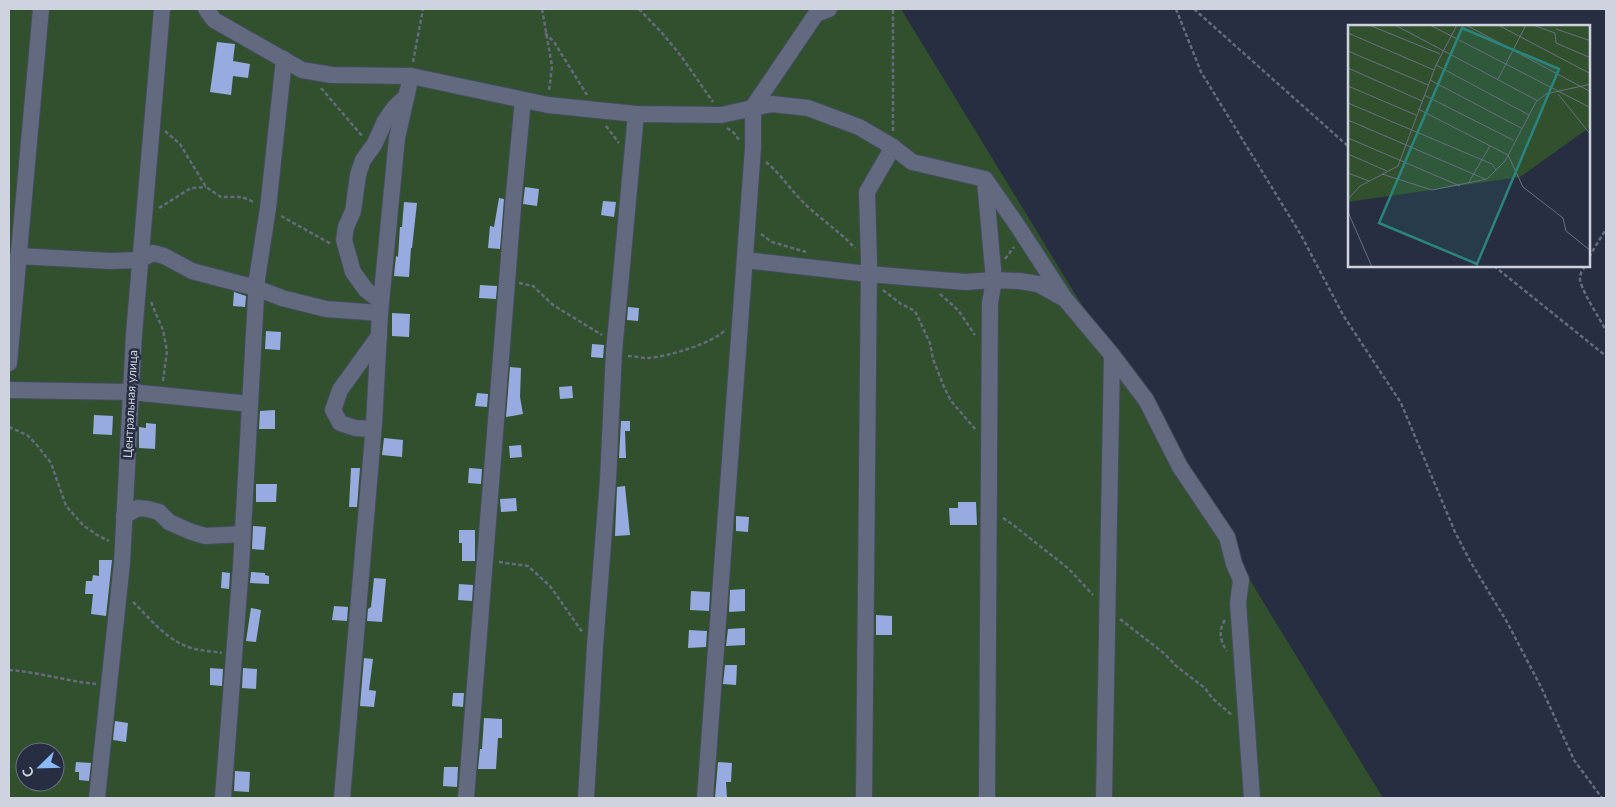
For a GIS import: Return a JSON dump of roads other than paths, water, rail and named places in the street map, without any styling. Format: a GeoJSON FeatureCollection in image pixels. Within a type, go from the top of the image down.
{"type":"FeatureCollection","features":[{"type":"Feature","properties":{"kind":"street"},"geometry":{"type":"LineString","coordinates":[[9,363],[40,9]]}},
{"type":"Feature","properties":{"kind":"street","name":"Центральная улица"},"geometry":{"type":"LineString","coordinates":[[96,798],[123,549],[138,282],[162,9]]}},
{"type":"Feature","properties":{"kind":"street"},"geometry":{"type":"LineString","coordinates":[[206,9],[214,20],[302,70],[332,75],[411,76],[524,100],[636,114],[721,115],[772,104],[808,108],[859,127],[912,162],[985,179],[1065,299],[1112,355],[1146,400],[1180,467],[1228,536],[1234,564],[1240,580],[1238,603],[1252,798]]}},
{"type":"Feature","properties":{"kind":"street"},"geometry":{"type":"LineString","coordinates":[[705,798],[748,213],[748,147],[753,107],[816,14],[829,9]]}},
{"type":"Feature","properties":{"kind":"street"},"geometry":{"type":"LineString","coordinates":[[224,798],[243,534],[256,288],[268,208],[284,59]]}},
{"type":"Feature","properties":{"kind":"street"},"geometry":{"type":"LineString","coordinates":[[342,798],[374,429],[380,307],[397,138],[411,76]]}},
{"type":"Feature","properties":{"kind":"street"},"geometry":{"type":"LineString","coordinates":[[380,307],[352,272],[344,240],[346,227],[353,211],[358,176],[363,160],[374,145],[385,120],[406,97]]}},
{"type":"Feature","properties":{"kind":"street"},"geometry":{"type":"LineString","coordinates":[[466,798],[507,280],[524,100]]}},
{"type":"Feature","properties":{"kind":"street"},"geometry":{"type":"LineString","coordinates":[[586,798],[595,646],[608,480],[615,346],[636,114]]}},
{"type":"Feature","properties":{"kind":"street"},"geometry":{"type":"LineString","coordinates":[[864,798],[867,192],[893,148]]}},
{"type":"Feature","properties":{"kind":"street"},"geometry":{"type":"LineString","coordinates":[[985,179],[994,280],[990,303],[987,798]]}},
{"type":"Feature","properties":{"kind":"street"},"geometry":{"type":"LineString","coordinates":[[18,256],[110,261],[140,260],[153,253],[164,256],[192,271],[326,309],[380,307]]}},
{"type":"Feature","properties":{"kind":"street"},"geometry":{"type":"LineString","coordinates":[[744,260],[868,268],[965,282],[994,280],[1038,284],[1065,299]]}},
{"type":"Feature","properties":{"kind":"street"},"geometry":{"type":"LineString","coordinates":[[374,429],[354,428],[340,423],[333,410],[340,390],[379,336]]}},
{"type":"Feature","properties":{"kind":"street"},"geometry":{"type":"LineString","coordinates":[[1104,798],[1112,355]]}},
{"type":"Feature","properties":{"kind":"street"},"geometry":{"type":"LineString","coordinates":[[9,390],[131,392],[250,404]]}},
{"type":"Feature","properties":{"kind":"street"},"geometry":{"type":"LineString","coordinates":[[124,516],[138,508],[148,509],[159,512],[169,522],[205,536],[243,534]]}}]}
